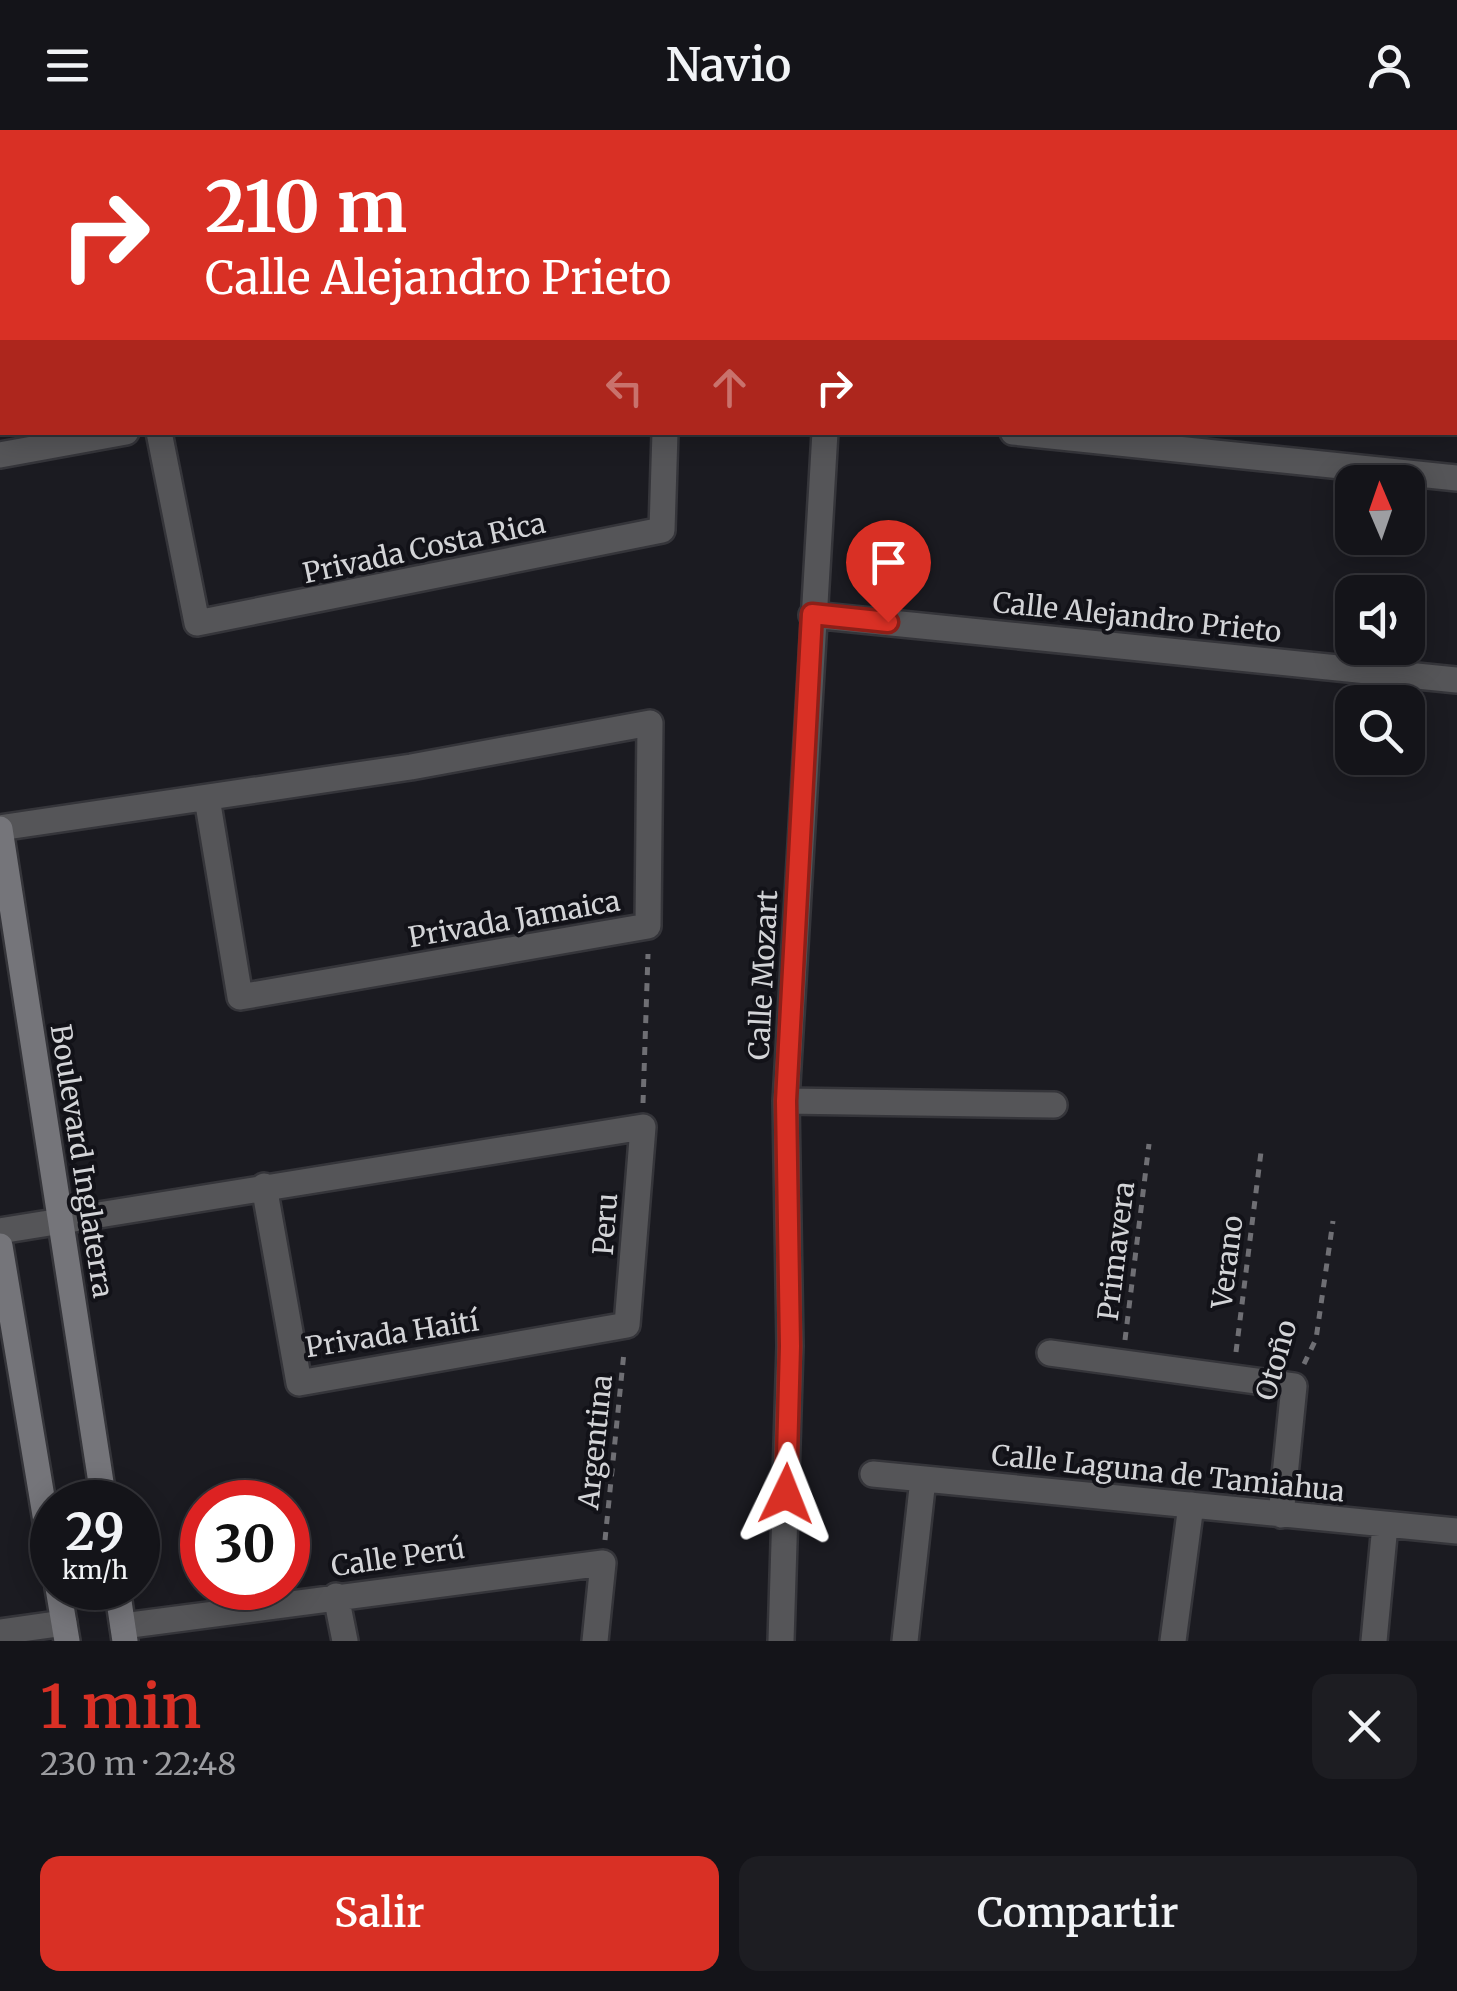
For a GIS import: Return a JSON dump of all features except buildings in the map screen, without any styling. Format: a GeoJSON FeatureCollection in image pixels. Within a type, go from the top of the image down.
{"type":"FeatureCollection","features":[{"type":"Feature","properties":{"kind":"main road","name":"Boulevard Inglaterra"},"geometry":{"type":"LineString","coordinates":[[0,828],[101,1480]]}},
{"type":"Feature","properties":{"kind":"main road"},"geometry":{"type":"LineString","coordinates":[[0,1246],[39,1480]]}},
{"type":"Feature","properties":{"kind":"street"},"geometry":{"type":"LineString","coordinates":[[0,454],[109,435]]}},
{"type":"Feature","properties":{"kind":"street","name":"Privada Costa Rica"},"geometry":{"type":"LineString","coordinates":[[160,435],[197,623],[662,530],[664,435]]}},
{"type":"Feature","properties":{"kind":"street","name":"Calle Mozart"},"geometry":{"type":"LineString","coordinates":[[781,1641],[790,1346],[786,1101],[812,614],[826,435]]}},
{"type":"Feature","properties":{"kind":"street"},"geometry":{"type":"LineString","coordinates":[[1041,435],[1457,478]]}},
{"type":"Feature","properties":{"kind":"street","name":"Calle Alejandro Prieto"},"geometry":{"type":"LineString","coordinates":[[812,614],[1457,680]]}},
{"type":"Feature","properties":{"kind":"street","name":"Privada Jamaica"},"geometry":{"type":"LineString","coordinates":[[0,828],[548,745],[650,723],[648,926],[240,997],[207,798]]}},
{"type":"Feature","properties":{"kind":"street"},"geometry":{"type":"LineString","coordinates":[[786,1101],[1054,1105]]}},
{"type":"Feature","properties":{"kind":"street"},"geometry":{"type":"LineString","coordinates":[[0,1232],[642,1127]]}},
{"type":"Feature","properties":{"kind":"street","name":"Peru"},"geometry":{"type":"LineString","coordinates":[[627,1325],[642,1127]]}},
{"type":"Feature","properties":{"kind":"street","name":"Privada Haití"},"geometry":{"type":"LineString","coordinates":[[264,1186],[299,1383],[627,1325]]}},
{"type":"Feature","properties":{"kind":"street"},"geometry":{"type":"LineString","coordinates":[[1050,1353],[1294,1386]]}},
{"type":"Feature","properties":{"kind":"street","name":"Otoño"},"geometry":{"type":"LineString","coordinates":[[1280,1515],[1294,1386]]}},
{"type":"Feature","properties":{"kind":"street","name":"Calle Laguna de Tamiahua"},"geometry":{"type":"LineString","coordinates":[[873,1474],[1457,1531]]}},
{"type":"Feature","properties":{"kind":"street"},"geometry":{"type":"LineString","coordinates":[[905,1641],[923,1479]]}},
{"type":"Feature","properties":{"kind":"street"},"geometry":{"type":"LineString","coordinates":[[1174,1641],[1192,1505]]}},
{"type":"Feature","properties":{"kind":"street"},"geometry":{"type":"LineString","coordinates":[[1374,1641],[1385,1525]]}},
{"type":"Feature","properties":{"kind":"street"},"geometry":{"type":"LineString","coordinates":[[595,1641],[603,1562]]}},
{"type":"Feature","properties":{"kind":"street","name":"Calle Perú"},"geometry":{"type":"LineString","coordinates":[[124,1633],[336,1596],[603,1562]]}},
{"type":"Feature","properties":{"kind":"street"},"geometry":{"type":"LineString","coordinates":[[336,1596],[345,1641]]}},
{"type":"Feature","properties":{"kind":"street"},"geometry":{"type":"LineString","coordinates":[[0,1632],[65,1632]]}},
{"type":"Feature","properties":{"kind":"path"},"geometry":{"type":"LineString","coordinates":[[642,1127],[648,926]]}},
{"type":"Feature","properties":{"kind":"path","name":"Primavera"},"geometry":{"type":"LineString","coordinates":[[1122,1362],[1149,1144]]}},
{"type":"Feature","properties":{"kind":"path","name":"Verano"},"geometry":{"type":"LineString","coordinates":[[1233,1376],[1262,1152]]}},
{"type":"Feature","properties":{"kind":"path","name":"Otoño"},"geometry":{"type":"LineString","coordinates":[[1294,1386],[1316,1339],[1333,1221]]}},
{"type":"Feature","properties":{"kind":"path","name":"Argentina"},"geometry":{"type":"LineString","coordinates":[[603,1562],[627,1325]]}},
{"type":"Feature","properties":{"kind":"route"},"geometry":{"type":"LineString","coordinates":[[786,1494],[790,1346],[786,1101],[812,614],[888,622]]}}]}
